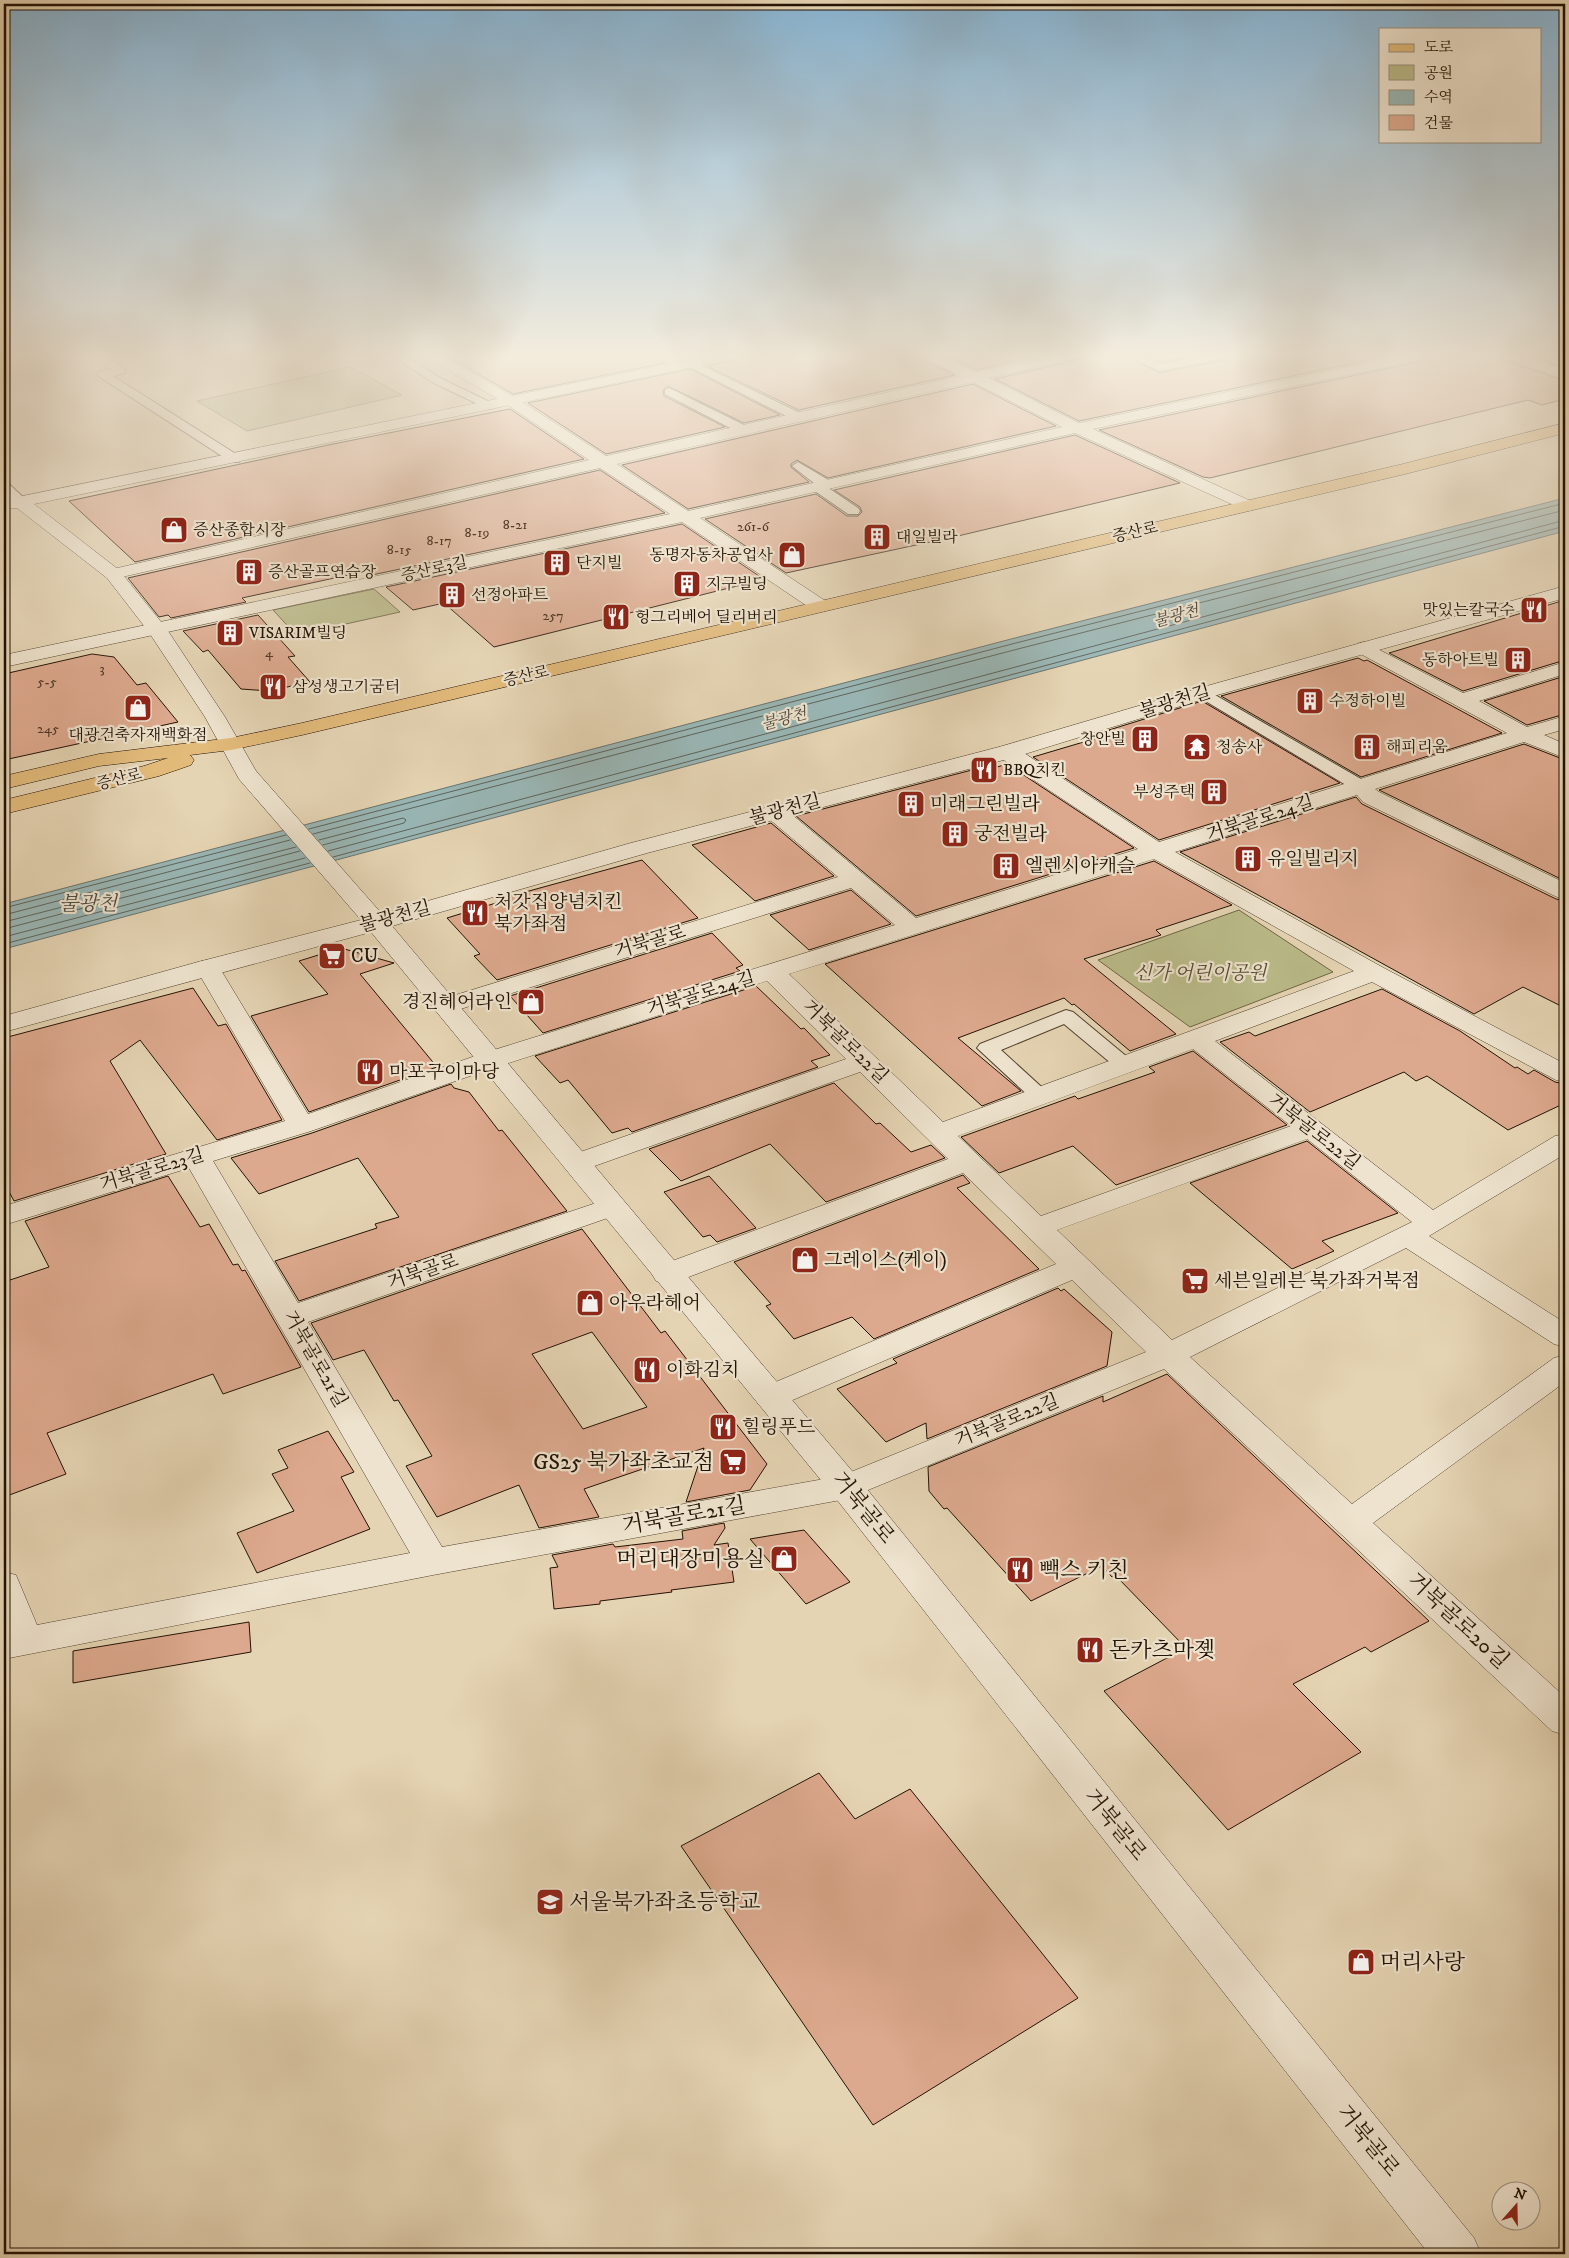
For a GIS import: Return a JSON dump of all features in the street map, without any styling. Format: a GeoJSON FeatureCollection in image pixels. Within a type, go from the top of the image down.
{"type":"FeatureCollection","features":[{"type":"Feature","properties":{"kind":"main road","name":"증산로"},"geometry":{"type":"LineString","coordinates":[[4,782],[99,760],[232,744],[312,727],[1433,460]]}},
{"type":"Feature","properties":{"kind":"main road","name":"증산로"},"geometry":{"type":"LineString","coordinates":[[4,808],[151,771],[232,744]]}},
{"type":"Feature","properties":{"kind":"street"},"geometry":{"type":"LineString","coordinates":[[12,504],[228,460]]}},
{"type":"Feature","properties":{"kind":"street","name":"증산로3길"},"geometry":{"type":"LineString","coordinates":[[4,661],[683,517],[934,460]]}},
{"type":"Feature","properties":{"kind":"street"},"geometry":{"type":"LineString","coordinates":[[1148,460],[1247,506]]}},
{"type":"Feature","properties":{"kind":"street"},"geometry":{"type":"LineString","coordinates":[[113,574],[601,461],[820,606]]}},
{"type":"Feature","properties":{"kind":"street"},"geometry":{"type":"LineString","coordinates":[[12,504],[113,574],[156,628],[232,744]]}},
{"type":"Feature","properties":{"kind":"street","name":"불광천길"},"geometry":{"type":"LineString","coordinates":[[4,1024],[207,967],[366,912],[639,848],[1007,752],[1203,693],[1565,592]]}},
{"type":"Feature","properties":{"kind":"street"},"geometry":{"type":"LineString","coordinates":[[1364,648],[1526,734],[1565,752]]}},
{"type":"Feature","properties":{"kind":"street"},"geometry":{"type":"LineString","coordinates":[[1462,700],[1565,668]]}},
{"type":"Feature","properties":{"kind":"street","name":"거북골로24길"},"geometry":{"type":"LineString","coordinates":[[490,1060],[1565,722]]}},
{"type":"Feature","properties":{"kind":"street","name":"거북골로"},"geometry":{"type":"LineString","coordinates":[[232,744],[247,774],[445,1006],[846,1487],[1458,2254]]}},
{"type":"Feature","properties":{"kind":"street"},"geometry":{"type":"LineString","coordinates":[[1007,752],[1157,851],[1373,972],[1565,1074]]}},
{"type":"Feature","properties":{"kind":"street"},"geometry":{"type":"LineString","coordinates":[[1362,787],[1370,797],[1565,892]]}},
{"type":"Feature","properties":{"kind":"street"},"geometry":{"type":"LineString","coordinates":[[776,813],[913,928]]}},
{"type":"Feature","properties":{"kind":"street","name":"거북골로"},"geometry":{"type":"LineString","coordinates":[[445,1006],[855,879]]}},
{"type":"Feature","properties":{"kind":"street"},"geometry":{"type":"LineString","coordinates":[[207,967],[301,1125]]}},
{"type":"Feature","properties":{"kind":"street","name":"거북골로22길"},"geometry":{"type":"LineString","coordinates":[[772,972],[1168,1355]]}},
{"type":"Feature","properties":{"kind":"street"},"geometry":{"type":"LineString","coordinates":[[939,1133],[1341,986],[1373,972]]}},
{"type":"Feature","properties":{"kind":"street","name":"거북골로22길"},"geometry":{"type":"LineString","coordinates":[[1196,1039],[1309,1129],[1420,1230]]}},
{"type":"Feature","properties":{"kind":"street","name":"거북골로23길"},"geometry":{"type":"LineString","coordinates":[[4,1216],[301,1125],[490,1060]]}},
{"type":"Feature","properties":{"kind":"street"},"geometry":{"type":"LineString","coordinates":[[576,1163],[865,1061]]}},
{"type":"Feature","properties":{"kind":"street"},"geometry":{"type":"LineString","coordinates":[[1035,1228],[1309,1129]]}},
{"type":"Feature","properties":{"kind":"street","name":"거북골로22길"},"geometry":{"type":"LineString","coordinates":[[846,1487],[1168,1355],[1420,1230],[1565,1142]]}},
{"type":"Feature","properties":{"kind":"street","name":"거북골로21길"},"geometry":{"type":"LineString","coordinates":[[197,1157],[433,1562]]}},
{"type":"Feature","properties":{"kind":"street"},"geometry":{"type":"LineString","coordinates":[[667,1274],[968,1161]]}},
{"type":"Feature","properties":{"kind":"street","name":"거북골로"},"geometry":{"type":"LineString","coordinates":[[290,1318],[612,1207]]}},
{"type":"Feature","properties":{"kind":"street"},"geometry":{"type":"LineString","coordinates":[[1420,1230],[1563,1333]]}},
{"type":"Feature","properties":{"kind":"street"},"geometry":{"type":"LineString","coordinates":[[770,1397],[1077,1266]]}},
{"type":"Feature","properties":{"kind":"street","name":"거북골로20길"},"geometry":{"type":"LineString","coordinates":[[1168,1355],[1565,1720]]}},
{"type":"Feature","properties":{"kind":"street"},"geometry":{"type":"LineString","coordinates":[[1351,1522],[1565,1366]]}},
{"type":"Feature","properties":{"kind":"street","name":"거북골로21길"},"geometry":{"type":"LineString","coordinates":[[4,1586],[14,1643],[433,1562],[846,1487]]}},
{"type":"Feature","properties":{"kind":"lane"},"geometry":{"type":"LineString","coordinates":[[798,466],[854,511]]}},
{"type":"Feature","properties":{"kind":"lane"},"geometry":{"type":"LineString","coordinates":[[4,487],[12,504]]}},
{"type":"Feature","properties":{"kind":"lane"},"geometry":{"type":"LineString","coordinates":[[1203,693],[1362,787]]}},
{"type":"Feature","properties":{"kind":"lane"},"geometry":{"type":"LineString","coordinates":[[1040,1096],[987,1048],[1066,1016],[1125,1065]]}},
{"type":"Feature","properties":{"kind":"green space"},"geometry":{"type":"Polygon","coordinates":[[[374,589],[400,612],[296,635],[273,610],[374,589]]]}},
{"type":"Feature","properties":{"kind":"green space","name":"신가 어린이공원"},"geometry":{"type":"Polygon","coordinates":[[[1239,910],[1333,972],[1190,1027],[1098,960],[1239,910]]]}},
{"type":"Feature","properties":{"kind":"water","name":"불광천"},"geometry":{"type":"Polygon","coordinates":[[[1565,498],[1565,531],[4,949],[4,904],[1011,639],[1565,498]]]}},
{"type":"Feature","properties":{"kind":"building","name":"증산종합시장"},"geometry":{"type":"Polygon","coordinates":[[[257,460],[578,460],[135,562],[69,501],[257,460]]]}},
{"type":"Feature","properties":{"kind":"building"},"geometry":{"type":"Polygon","coordinates":[[[642,460],[796,460],[791,464],[791,467],[809,482],[688,509],[622,465],[642,460]]]}},
{"type":"Feature","properties":{"kind":"building"},"geometry":{"type":"Polygon","coordinates":[[[798,460],[905,460],[828,478],[798,460]]]}},
{"type":"Feature","properties":{"kind":"building"},"geometry":{"type":"Polygon","coordinates":[[[964,460],[1131,460],[1180,483],[958,536],[786,573],[705,519],[816,494],[847,516],[858,516],[862,512],[860,507],[834,490],[964,460]]]}},
{"type":"Feature","properties":{"kind":"building"},"geometry":{"type":"Polygon","coordinates":[[[1166,460],[1282,460],[1210,478],[1203,477],[1166,460]]]}},
{"type":"Feature","properties":{"kind":"building"},"geometry":{"type":"Polygon","coordinates":[[[600,470],[665,513],[372,575],[367,571],[242,598],[246,602],[171,618],[168,615],[159,617],[128,578],[600,470]]]}},
{"type":"Feature","properties":{"kind":"building"},"geometry":{"type":"Polygon","coordinates":[[[682,524],[762,578],[751,581],[753,582],[494,647],[444,603],[413,610],[386,587],[682,524]]]}},
{"type":"Feature","properties":{"kind":"building"},"geometry":{"type":"Polygon","coordinates":[[[1565,600],[1565,660],[1463,691],[1389,653],[1565,600]]]}},
{"type":"Feature","properties":{"kind":"building"},"geometry":{"type":"Polygon","coordinates":[[[258,615],[295,656],[288,657],[310,682],[269,691],[241,689],[208,650],[203,652],[183,631],[258,615]]]}},
{"type":"Feature","properties":{"kind":"building"},"geometry":{"type":"Polygon","coordinates":[[[92,654],[114,657],[137,685],[146,683],[178,722],[4,760],[4,674],[92,654]]]}},
{"type":"Feature","properties":{"kind":"building"},"geometry":{"type":"Polygon","coordinates":[[[1358,658],[1364,661],[1367,660],[1502,733],[1361,777],[1221,696],[1358,658]]]}},
{"type":"Feature","properties":{"kind":"building"},"geometry":{"type":"Polygon","coordinates":[[[1565,676],[1565,714],[1527,725],[1484,701],[1565,676]]]}},
{"type":"Feature","properties":{"kind":"building"},"geometry":{"type":"Polygon","coordinates":[[[1202,701],[1340,783],[1159,840],[1033,757],[1114,733],[1109,730],[1202,701]]]}},
{"type":"Feature","properties":{"kind":"building"},"geometry":{"type":"Polygon","coordinates":[[[1524,744],[1565,760],[1565,881],[1379,790],[1524,744]]]}},
{"type":"Feature","properties":{"kind":"building"},"geometry":{"type":"Polygon","coordinates":[[[1007,764],[1134,848],[916,916],[796,816],[991,765],[994,768],[1007,764]]]}},
{"type":"Feature","properties":{"kind":"building"},"geometry":{"type":"Polygon","coordinates":[[[1356,797],[1362,804],[1556,899],[1565,901],[1565,1008],[1523,987],[1474,1014],[1180,852],[1356,797]]]}},
{"type":"Feature","properties":{"kind":"building"},"geometry":{"type":"Polygon","coordinates":[[[771,823],[834,876],[755,901],[692,845],[771,823]]]}},
{"type":"Feature","properties":{"kind":"building"},"geometry":{"type":"Polygon","coordinates":[[[642,860],[698,918],[497,980],[474,956],[480,954],[447,918],[509,899],[507,897],[642,860]]]}},
{"type":"Feature","properties":{"kind":"building"},"geometry":{"type":"Polygon","coordinates":[[[1154,861],[1232,905],[1156,930],[1161,935],[1084,959],[1176,1034],[1130,1051],[1074,1004],[1072,1005],[1064,998],[958,1038],[1021,1091],[982,1106],[825,964],[1154,861]]]}},
{"type":"Feature","properties":{"kind":"building"},"geometry":{"type":"Polygon","coordinates":[[[851,890],[891,924],[809,950],[770,915],[851,890]]]}},
{"type":"Feature","properties":{"kind":"building"},"geometry":{"type":"Polygon","coordinates":[[[712,933],[743,965],[736,968],[740,971],[543,1033],[510,996],[712,933]]]}},
{"type":"Feature","properties":{"kind":"building"},"geometry":{"type":"Polygon","coordinates":[[[341,948],[394,963],[360,974],[437,1067],[309,1112],[251,1016],[328,994],[299,961],[341,948]]]}},
{"type":"Feature","properties":{"kind":"building"},"geometry":{"type":"Polygon","coordinates":[[[756,986],[801,1029],[804,1028],[830,1055],[811,1061],[818,1067],[632,1132],[628,1128],[612,1133],[568,1080],[560,1083],[535,1056],[756,986]]]}},
{"type":"Feature","properties":{"kind":"building"},"geometry":{"type":"Polygon","coordinates":[[[193,988],[218,1026],[226,1024],[282,1120],[217,1140],[140,1040],[110,1061],[166,1154],[14,1201],[4,1182],[4,1038],[193,988]]]}},
{"type":"Feature","properties":{"kind":"building"},"geometry":{"type":"Polygon","coordinates":[[[1382,989],[1460,1031],[1515,1068],[1517,1067],[1528,1074],[1534,1070],[1555,1082],[1565,1084],[1565,1103],[1508,1130],[1427,1076],[1416,1081],[1404,1072],[1310,1112],[1220,1042],[1249,1032],[1255,1036],[1382,989]]]}},
{"type":"Feature","properties":{"kind":"building"},"geometry":{"type":"Polygon","coordinates":[[[1193,1051],[1287,1125],[1116,1185],[1073,1146],[999,1173],[961,1137],[1075,1096],[1078,1099],[1155,1072],[1149,1067],[1193,1051]]]}},
{"type":"Feature","properties":{"kind":"building"},"geometry":{"type":"Polygon","coordinates":[[[834,1083],[876,1124],[880,1123],[911,1152],[931,1145],[945,1158],[826,1202],[770,1144],[681,1181],[649,1149],[834,1083]]]}},
{"type":"Feature","properties":{"kind":"building"},"geometry":{"type":"Polygon","coordinates":[[[451,1084],[454,1088],[469,1092],[499,1131],[502,1130],[567,1211],[299,1301],[275,1261],[377,1228],[375,1224],[399,1217],[358,1158],[259,1194],[231,1158],[312,1133],[451,1084]]]}},
{"type":"Feature","properties":{"kind":"building"},"geometry":{"type":"Polygon","coordinates":[[[1307,1141],[1398,1213],[1322,1241],[1334,1251],[1292,1269],[1190,1183],[1307,1141]]]}},
{"type":"Feature","properties":{"kind":"building"},"geometry":{"type":"Polygon","coordinates":[[[963,1175],[970,1183],[957,1188],[1039,1269],[874,1339],[852,1317],[794,1339],[766,1306],[771,1304],[734,1262],[963,1175]]]}},
{"type":"Feature","properties":{"kind":"building"},"geometry":{"type":"Polygon","coordinates":[[[168,1176],[200,1227],[209,1224],[233,1265],[238,1264],[242,1271],[245,1270],[301,1367],[223,1394],[213,1374],[47,1433],[66,1474],[4,1497],[4,1282],[49,1267],[25,1221],[168,1176]]]}},
{"type":"Feature","properties":{"kind":"building"},"geometry":{"type":"Polygon","coordinates":[[[709,1176],[756,1228],[717,1242],[710,1235],[703,1237],[664,1192],[709,1176]]]}},
{"type":"Feature","properties":{"kind":"building"},"geometry":{"type":"Polygon","coordinates":[[[582,1229],[661,1333],[665,1331],[767,1464],[750,1490],[686,1502],[704,1448],[584,1489],[599,1517],[539,1528],[519,1485],[437,1517],[406,1466],[432,1456],[398,1400],[394,1401],[364,1350],[333,1360],[311,1323],[582,1229]],[[592,1332],[532,1354],[583,1429],[647,1407],[592,1332]]]}},
{"type":"Feature","properties":{"kind":"building"},"geometry":{"type":"Polygon","coordinates":[[[1058,1288],[1061,1291],[1064,1289],[1112,1332],[1107,1366],[927,1439],[926,1423],[886,1442],[837,1389],[897,1363],[893,1359],[1058,1288]]]}},
{"type":"Feature","properties":{"kind":"building"},"geometry":{"type":"Polygon","coordinates":[[[1167,1374],[1429,1621],[1371,1652],[1365,1647],[1293,1684],[1361,1752],[1228,1830],[1104,1691],[1186,1648],[1115,1575],[1112,1577],[1102,1566],[1031,1601],[947,1508],[944,1509],[929,1491],[928,1467],[1103,1396],[1103,1402],[1167,1374]]]}},
{"type":"Feature","properties":{"kind":"building"},"geometry":{"type":"Polygon","coordinates":[[[328,1431],[354,1472],[341,1477],[370,1529],[257,1573],[237,1533],[294,1511],[272,1474],[288,1468],[278,1450],[328,1431]]]}},
{"type":"Feature","properties":{"kind":"building"},"geometry":{"type":"Polygon","coordinates":[[[724,1523],[725,1528],[714,1545],[728,1543],[734,1582],[600,1601],[600,1604],[554,1609],[550,1568],[558,1567],[552,1555],[613,1544],[615,1547],[683,1539],[682,1531],[724,1523]]]}},
{"type":"Feature","properties":{"kind":"building"},"geometry":{"type":"Polygon","coordinates":[[[804,1530],[850,1582],[806,1604],[750,1539],[804,1530]]]}},
{"type":"Feature","properties":{"kind":"building"},"geometry":{"type":"Polygon","coordinates":[[[249,1622],[251,1652],[73,1683],[73,1651],[249,1622]]]}},
{"type":"Feature","properties":{"kind":"building"},"geometry":{"type":"Polygon","coordinates":[[[819,1773],[855,1819],[910,1789],[1078,1998],[873,2125],[681,1846],[819,1773]]]}},
{"type":"Feature","properties":{"kind":"place","name":"증산종합시장"},"geometry":{"type":"Point","coordinates":[174,530]}},
{"type":"Feature","properties":{"kind":"place","name":"대일빌라"},"geometry":{"type":"Point","coordinates":[877,537]}},
{"type":"Feature","properties":{"kind":"place","name":"동명자동차공업사"},"geometry":{"type":"Point","coordinates":[792,555]}},
{"type":"Feature","properties":{"kind":"place","name":"단지빌"},"geometry":{"type":"Point","coordinates":[557,563]}},
{"type":"Feature","properties":{"kind":"place","name":"증산골프연습장"},"geometry":{"type":"Point","coordinates":[249,572]}},
{"type":"Feature","properties":{"kind":"place","name":"지구빌딩"},"geometry":{"type":"Point","coordinates":[687,584]}},
{"type":"Feature","properties":{"kind":"place","name":"선정아파트"},"geometry":{"type":"Point","coordinates":[452,595]}},
{"type":"Feature","properties":{"kind":"place","name":"맛있는칼국수"},"geometry":{"type":"Point","coordinates":[1534,610]}},
{"type":"Feature","properties":{"kind":"place","name":"헝그리베어 딜리버리"},"geometry":{"type":"Point","coordinates":[616,617]}},
{"type":"Feature","properties":{"kind":"place","name":"VISARIM빌딩"},"geometry":{"type":"Point","coordinates":[230,633]}},
{"type":"Feature","properties":{"kind":"place","name":"동하아트빌"},"geometry":{"type":"Point","coordinates":[1518,660]}},
{"type":"Feature","properties":{"kind":"place","name":"삼성생고기굼터"},"geometry":{"type":"Point","coordinates":[273,687]}},
{"type":"Feature","properties":{"kind":"place","name":"수정하이빌"},"geometry":{"type":"Point","coordinates":[1310,701]}},
{"type":"Feature","properties":{"kind":"place","name":"대광건축자재백화점"},"geometry":{"type":"Point","coordinates":[138,708]}},
{"type":"Feature","properties":{"kind":"place","name":"창안빌"},"geometry":{"type":"Point","coordinates":[1145,739]}},
{"type":"Feature","properties":{"kind":"place","name":"청송사"},"geometry":{"type":"Point","coordinates":[1197,747]}},
{"type":"Feature","properties":{"kind":"place","name":"해피리움"},"geometry":{"type":"Point","coordinates":[1367,747]}},
{"type":"Feature","properties":{"kind":"place","name":"BBQ치킨"},"geometry":{"type":"Point","coordinates":[984,770]}},
{"type":"Feature","properties":{"kind":"place","name":"부성주택"},"geometry":{"type":"Point","coordinates":[1214,792]}},
{"type":"Feature","properties":{"kind":"place","name":"미래그린빌라"},"geometry":{"type":"Point","coordinates":[911,804]}},
{"type":"Feature","properties":{"kind":"place","name":"궁전빌라"},"geometry":{"type":"Point","coordinates":[955,834]}},
{"type":"Feature","properties":{"kind":"place","name":"유일빌리지"},"geometry":{"type":"Point","coordinates":[1248,859]}},
{"type":"Feature","properties":{"kind":"place","name":"엘렌시아캐슬"},"geometry":{"type":"Point","coordinates":[1006,866]}},
{"type":"Feature","properties":{"kind":"place","name":"처갓집양념치킨 북가좌점"},"geometry":{"type":"Point","coordinates":[475,913]}},
{"type":"Feature","properties":{"kind":"place","name":"CU"},"geometry":{"type":"Point","coordinates":[332,956]}},
{"type":"Feature","properties":{"kind":"place","name":"경진헤어라인"},"geometry":{"type":"Point","coordinates":[531,1002]}},
{"type":"Feature","properties":{"kind":"place","name":"마포구이마당"},"geometry":{"type":"Point","coordinates":[370,1072]}},
{"type":"Feature","properties":{"kind":"place","name":"그레이스(케이)"},"geometry":{"type":"Point","coordinates":[805,1260]}},
{"type":"Feature","properties":{"kind":"place","name":"세븐일레븐 북가좌거북점"},"geometry":{"type":"Point","coordinates":[1195,1281]}},
{"type":"Feature","properties":{"kind":"place","name":"아우라헤어"},"geometry":{"type":"Point","coordinates":[590,1303]}},
{"type":"Feature","properties":{"kind":"place","name":"이화김치"},"geometry":{"type":"Point","coordinates":[647,1370]}},
{"type":"Feature","properties":{"kind":"place","name":"힐링푸드"},"geometry":{"type":"Point","coordinates":[723,1427]}},
{"type":"Feature","properties":{"kind":"place","name":"GS25 북가좌초교점"},"geometry":{"type":"Point","coordinates":[733,1462]}},
{"type":"Feature","properties":{"kind":"place","name":"머리대장미용실"},"geometry":{"type":"Point","coordinates":[784,1559]}},
{"type":"Feature","properties":{"kind":"place","name":"빽스 키친"},"geometry":{"type":"Point","coordinates":[1020,1570]}},
{"type":"Feature","properties":{"kind":"place","name":"돈카츠마졪"},"geometry":{"type":"Point","coordinates":[1090,1650]}},
{"type":"Feature","properties":{"kind":"place","name":"서울북가좌초등학교"},"geometry":{"type":"Point","coordinates":[550,1902]}},
{"type":"Feature","properties":{"kind":"place","name":"머리사랑"},"geometry":{"type":"Point","coordinates":[1361,1962]}}]}
